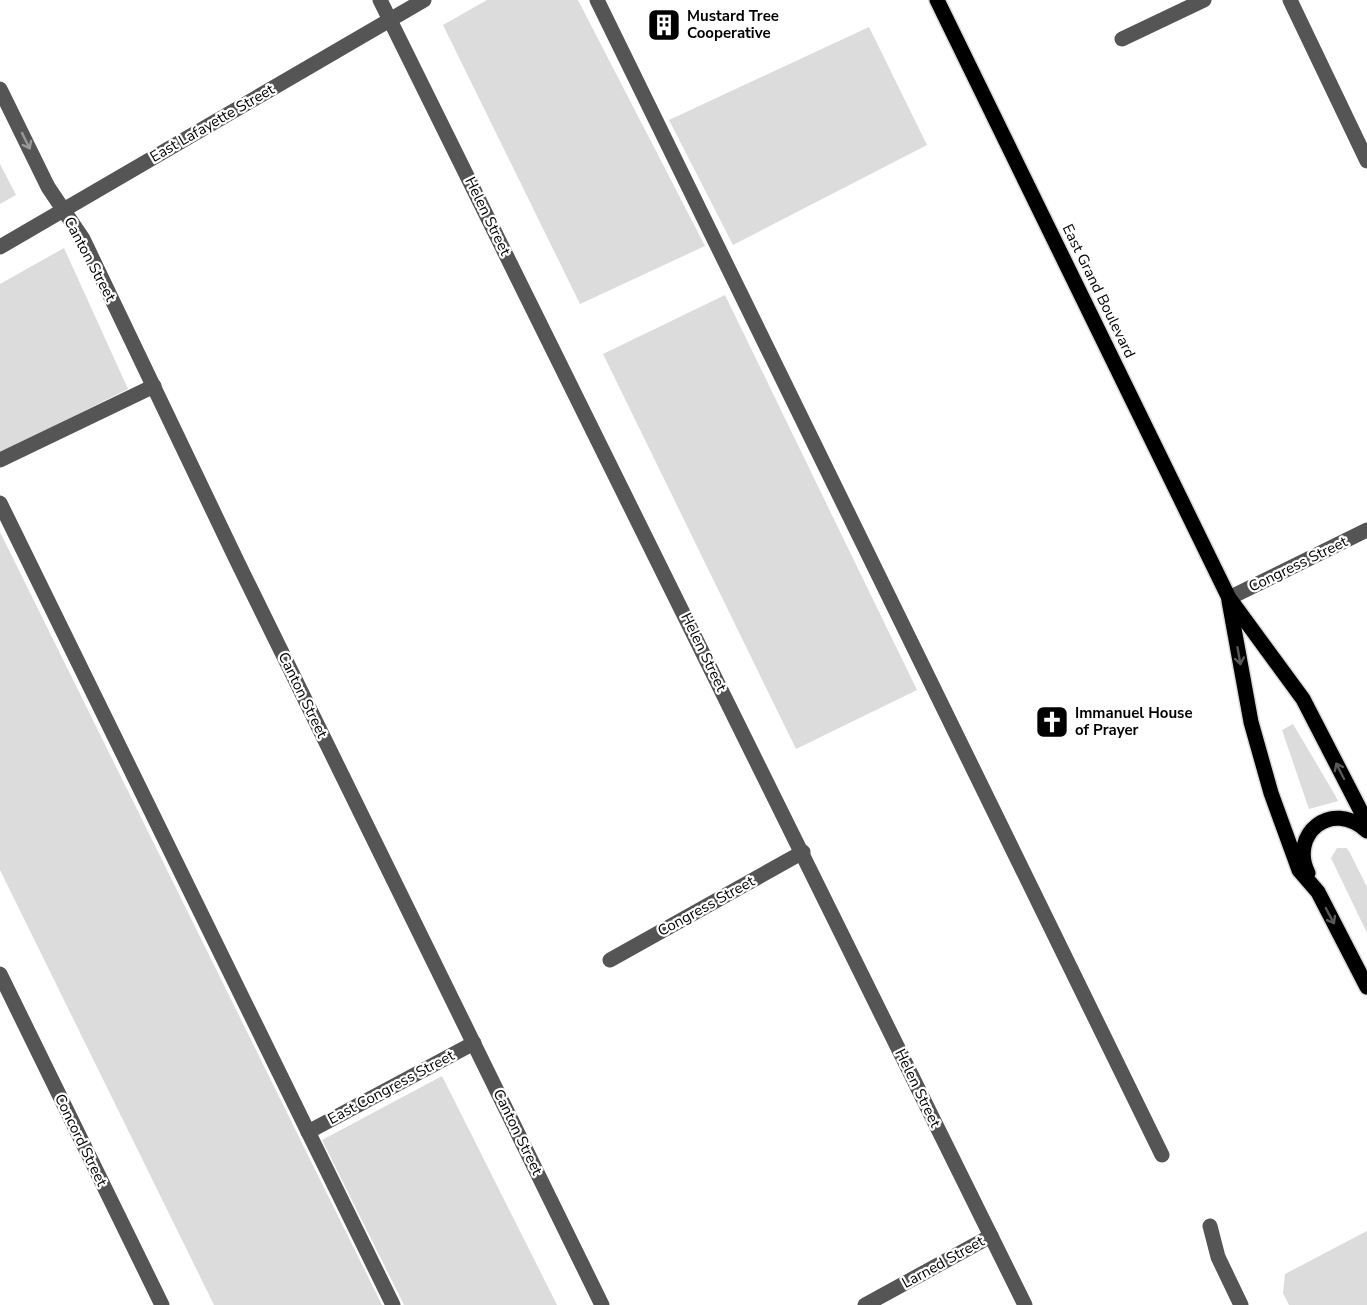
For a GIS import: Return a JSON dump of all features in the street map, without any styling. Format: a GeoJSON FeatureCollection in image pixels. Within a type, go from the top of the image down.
{"type":"FeatureCollection","features":[{"type":"Feature","properties":{"kind":"main road","name":"East Grand Boulevard"},"geometry":{"type":"LineString","coordinates":[[937,0],[1229,598],[1303,699],[1367,823]]}},
{"type":"Feature","properties":{"kind":"main road","name":"East Grand Boulevard"},"geometry":{"type":"LineString","coordinates":[[1229,598],[1251,722],[1268,785],[1299,870],[1318,892],[1367,987]]}},
{"type":"Feature","properties":{"kind":"main road"},"geometry":{"type":"LineString","coordinates":[[1318,892],[1306,868],[1304,856],[1309,835],[1314,826],[1321,821],[1341,819],[1352,821],[1367,831]]}},
{"type":"Feature","properties":{"kind":"street","name":"Helen Street"},"geometry":{"type":"LineString","coordinates":[[380,0],[1025,1305]]}},
{"type":"Feature","properties":{"kind":"street","name":"East Lafayette Street"},"geometry":{"type":"LineString","coordinates":[[0,247],[424,0]]}},
{"type":"Feature","properties":{"kind":"street"},"geometry":{"type":"LineString","coordinates":[[597,0],[1162,1155]]}},
{"type":"Feature","properties":{"kind":"street"},"geometry":{"type":"LineString","coordinates":[[1122,39],[1204,0]]}},
{"type":"Feature","properties":{"kind":"street"},"geometry":{"type":"LineString","coordinates":[[1290,0],[1367,161]]}},
{"type":"Feature","properties":{"kind":"street","name":"Canton Street"},"geometry":{"type":"LineString","coordinates":[[0,89],[48,187],[83,239],[602,1305]]}},
{"type":"Feature","properties":{"kind":"street"},"geometry":{"type":"LineString","coordinates":[[0,460],[154,386]]}},
{"type":"Feature","properties":{"kind":"street"},"geometry":{"type":"LineString","coordinates":[[0,503],[393,1305]]}},
{"type":"Feature","properties":{"kind":"street","name":"Congress Street"},"geometry":{"type":"LineString","coordinates":[[1229,598],[1367,530]]}},
{"type":"Feature","properties":{"kind":"street","name":"Congress Street"},"geometry":{"type":"LineString","coordinates":[[610,960],[803,852]]}},
{"type":"Feature","properties":{"kind":"street","name":"Concord Street"},"geometry":{"type":"LineString","coordinates":[[0,974],[162,1305]]}},
{"type":"Feature","properties":{"kind":"street","name":"East Congress Street"},"geometry":{"type":"LineString","coordinates":[[308,1132],[474,1043]]}},
{"type":"Feature","properties":{"kind":"street"},"geometry":{"type":"LineString","coordinates":[[1210,1226],[1218,1257],[1241,1305]]}},
{"type":"Feature","properties":{"kind":"street","name":"Larned Street"},"geometry":{"type":"LineString","coordinates":[[865,1305],[991,1236]]}},
{"type":"Feature","properties":{"kind":"shaded area"},"geometry":{"type":"Polygon","coordinates":[[[487,0],[578,0],[705,246],[580,304],[443,25],[487,0]]]}},
{"type":"Feature","properties":{"kind":"shaded area"},"geometry":{"type":"Polygon","coordinates":[[[869,27],[927,145],[733,245],[669,120],[869,27]]]}},
{"type":"Feature","properties":{"kind":"shaded area"},"geometry":{"type":"Polygon","coordinates":[[[0,164],[16,195],[0,204],[0,164]]]}},
{"type":"Feature","properties":{"kind":"shaded area"},"geometry":{"type":"Polygon","coordinates":[[[64,248],[128,389],[0,453],[0,284],[64,248]]]}},
{"type":"Feature","properties":{"kind":"shaded area"},"geometry":{"type":"Polygon","coordinates":[[[725,295],[917,690],[796,749],[603,354],[725,295]]]}},
{"type":"Feature","properties":{"kind":"shaded area"},"geometry":{"type":"Polygon","coordinates":[[[0,532],[382,1305],[214,1305],[0,870],[0,532]]]}},
{"type":"Feature","properties":{"kind":"shaded area"},"geometry":{"type":"Polygon","coordinates":[[[1293,724],[1338,801],[1309,809],[1282,730],[1293,724]]]}},
{"type":"Feature","properties":{"kind":"shaded area"},"geometry":{"type":"Polygon","coordinates":[[[1337,848],[1346,848],[1349,851],[1367,887],[1367,933],[1331,858],[1337,848]]]}},
{"type":"Feature","properties":{"kind":"shaded area"},"geometry":{"type":"Polygon","coordinates":[[[442,1076],[557,1305],[404,1305],[322,1140],[442,1076]]]}},
{"type":"Feature","properties":{"kind":"shaded area"},"geometry":{"type":"Polygon","coordinates":[[[1367,1231],[1367,1305],[1289,1305],[1283,1293],[1285,1274],[1367,1231]]]}},
{"type":"Feature","properties":{"kind":"place","name":"Mustard Tree Cooperative"},"geometry":{"type":"Point","coordinates":[664,25]}},
{"type":"Feature","properties":{"kind":"place","name":"Immanuel House of Prayer"},"geometry":{"type":"Point","coordinates":[1052,722]}}]}
